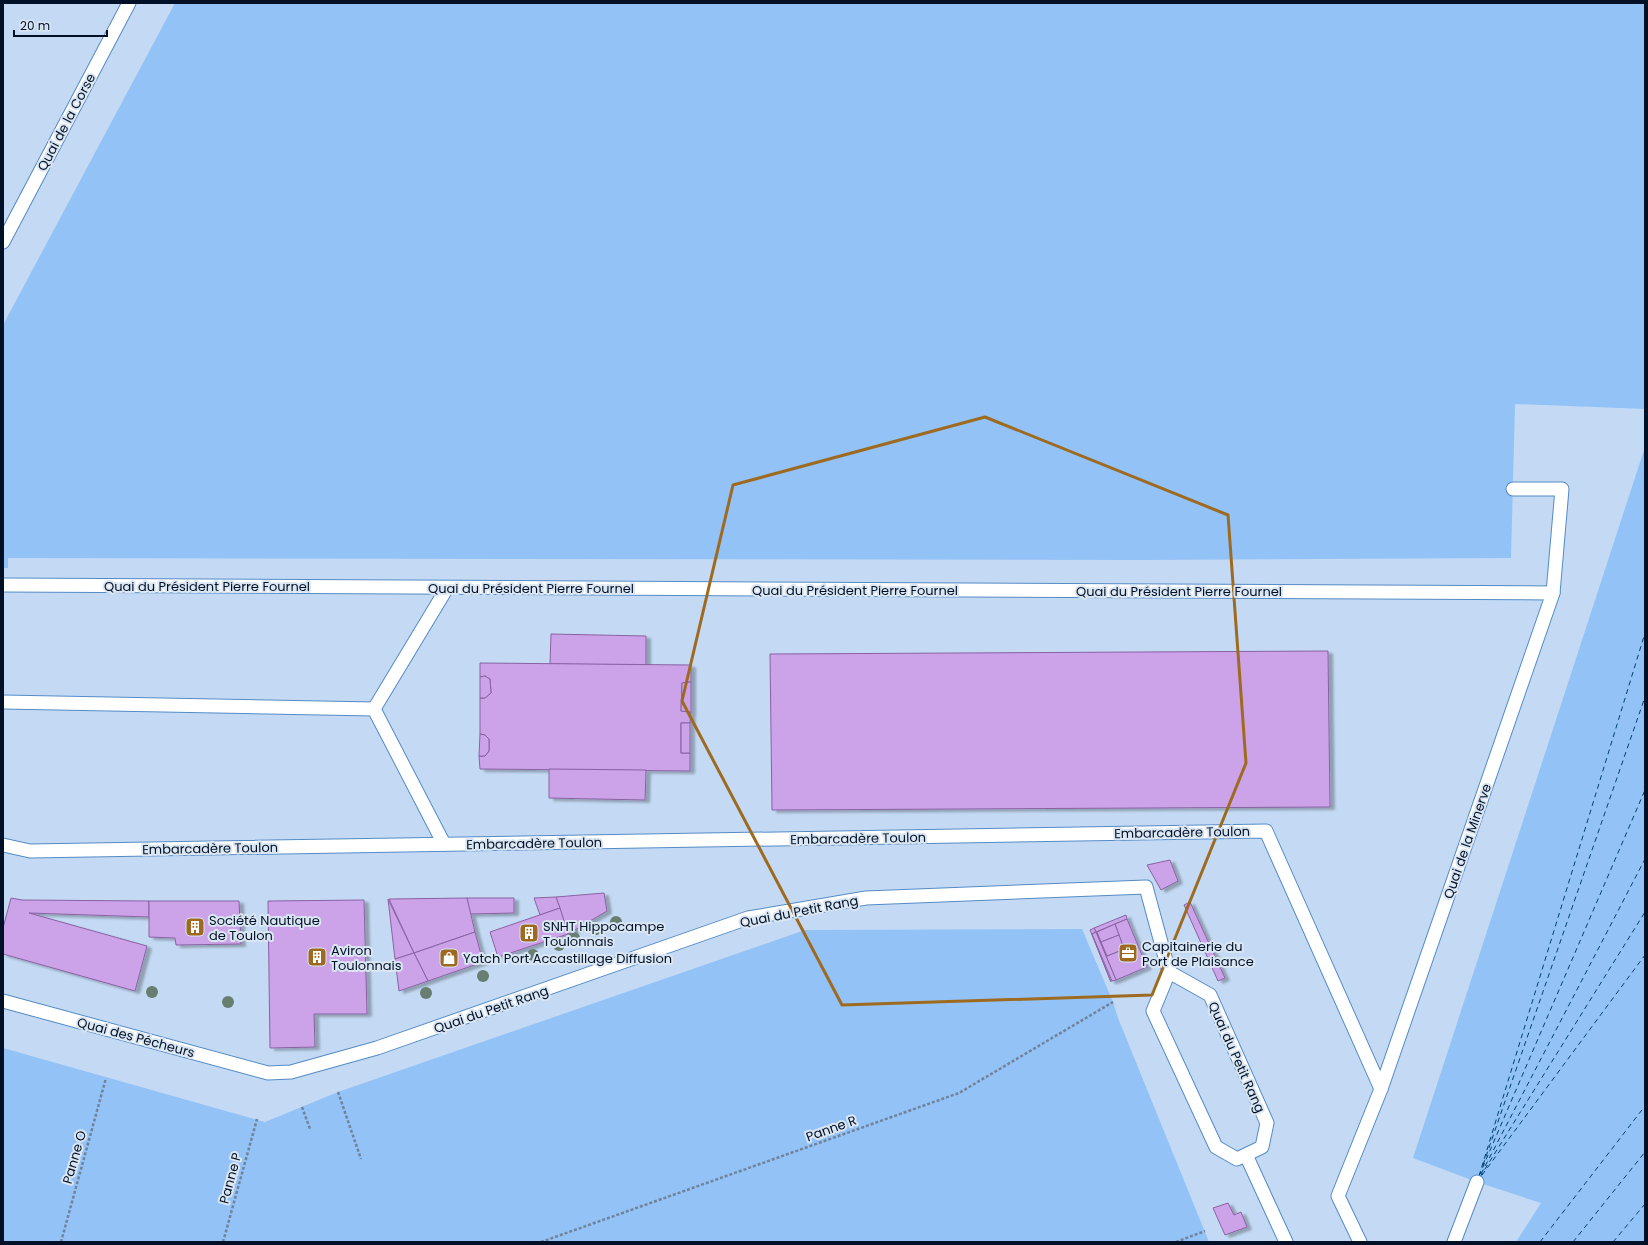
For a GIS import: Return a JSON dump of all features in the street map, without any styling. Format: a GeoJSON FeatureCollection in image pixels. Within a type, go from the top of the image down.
{"type":"FeatureCollection","features":[{"type":"Feature","properties":{"kind":"lane","name":"Quai de la Corse"},"geometry":{"type":"LineString","coordinates":[[3,242],[130,3]]}},
{"type":"Feature","properties":{"kind":"lane"},"geometry":{"type":"LineString","coordinates":[[1513,489],[1562,489],[1554,593]]}},
{"type":"Feature","properties":{"kind":"lane","name":"Quai du Président Pierre Fournel"},"geometry":{"type":"LineString","coordinates":[[3,585],[1554,593]]}},
{"type":"Feature","properties":{"kind":"lane"},"geometry":{"type":"LineString","coordinates":[[374,709],[447,588]]}},
{"type":"Feature","properties":{"kind":"lane","name":"Quai de la Minerve"},"geometry":{"type":"LineString","coordinates":[[1381,1089],[1554,593]]}},
{"type":"Feature","properties":{"kind":"lane"},"geometry":{"type":"LineString","coordinates":[[3,702],[374,709]]}},
{"type":"Feature","properties":{"kind":"lane"},"geometry":{"type":"LineString","coordinates":[[374,709],[444,844]]}},
{"type":"Feature","properties":{"kind":"lane","name":"Embarcadère Toulon"},"geometry":{"type":"LineString","coordinates":[[3,845],[30,851],[1266,831],[1381,1089]]}},
{"type":"Feature","properties":{"kind":"lane","name":"Quai du Petit Rang"},"geometry":{"type":"LineString","coordinates":[[268,1073],[292,1072],[377,1048],[748,918],[866,898],[1146,887],[1169,972],[1210,995],[1267,1123],[1262,1147],[1246,1154]]}},
{"type":"Feature","properties":{"kind":"lane"},"geometry":{"type":"LineString","coordinates":[[1169,972],[1153,1011],[1216,1147],[1238,1159],[1246,1154],[1286,1242]]}},
{"type":"Feature","properties":{"kind":"lane","name":"Quai des Pécheurs"},"geometry":{"type":"LineString","coordinates":[[3,1001],[268,1073]]}},
{"type":"Feature","properties":{"kind":"lane"},"geometry":{"type":"LineString","coordinates":[[1360,1242],[1338,1196],[1381,1089]]}},
{"type":"Feature","properties":{"kind":"lane"},"geometry":{"type":"LineString","coordinates":[[1454,1242],[1477,1182]]}},
{"type":"Feature","properties":{"kind":"path","name":"Panne R"},"geometry":{"type":"LineString","coordinates":[[541,1242],[959,1093],[1113,1002]]}},
{"type":"Feature","properties":{"kind":"path","name":"Panne O"},"geometry":{"type":"LineString","coordinates":[[61,1242],[106,1078]]}},
{"type":"Feature","properties":{"kind":"path"},"geometry":{"type":"LineString","coordinates":[[338,1092],[361,1159]]}},
{"type":"Feature","properties":{"kind":"path"},"geometry":{"type":"LineString","coordinates":[[302,1107],[310,1130]]}},
{"type":"Feature","properties":{"kind":"path","name":"Panne P"},"geometry":{"type":"LineString","coordinates":[[223,1242],[257,1119]]}},
{"type":"Feature","properties":{"kind":"path"},"geometry":{"type":"LineString","coordinates":[[1176,1242],[1205,1231]]}},
{"type":"Feature","properties":{"kind":"highlighted area"},"geometry":{"type":"Polygon","coordinates":[[[985,417],[1228,515],[1246,763],[1152,995],[842,1005],[682,701],[733,485],[985,417]]]}},
{"type":"Feature","properties":{"kind":"water"},"geometry":{"type":"Polygon","coordinates":[[[175,3],[1645,3],[1645,409],[1515,404],[1511,558],[1144,560],[8,558],[8,568],[3,568],[3,325],[175,3]]]}},
{"type":"Feature","properties":{"kind":"water"},"geometry":{"type":"Polygon","coordinates":[[[1645,447],[1645,1242],[1516,1242],[1541,1203],[1477,1182],[1413,1158],[1645,447]]]}},
{"type":"Feature","properties":{"kind":"water"},"geometry":{"type":"Polygon","coordinates":[[[1082,929],[1113,1002],[1118,1018],[1209,1242],[3,1242],[3,1048],[265,1122],[338,1092],[805,930],[1082,929]]]}},
{"type":"Feature","properties":{"kind":"building"},"geometry":{"type":"Polygon","coordinates":[[[551,634],[646,636],[646,665],[550,664],[551,634]]]}},
{"type":"Feature","properties":{"kind":"building"},"geometry":{"type":"Polygon","coordinates":[[[1328,651],[1330,807],[772,810],[770,654],[1328,651]]]}},
{"type":"Feature","properties":{"kind":"building"},"geometry":{"type":"Polygon","coordinates":[[[480,663],[691,665],[691,682],[682,683],[681,711],[691,712],[690,723],[681,723],[681,753],[690,753],[690,771],[480,769],[479,756],[485,756],[489,751],[489,739],[485,735],[480,734],[480,698],[485,698],[491,693],[490,679],[485,676],[480,677],[480,663]]]}},
{"type":"Feature","properties":{"kind":"building"},"geometry":{"type":"Polygon","coordinates":[[[485,676],[490,679],[491,693],[485,698],[480,698],[480,677],[485,676]]]}},
{"type":"Feature","properties":{"kind":"building"},"geometry":{"type":"Polygon","coordinates":[[[691,682],[691,712],[681,711],[682,683],[691,682]]]}},
{"type":"Feature","properties":{"kind":"building"},"geometry":{"type":"Polygon","coordinates":[[[681,723],[690,723],[690,753],[681,753],[681,723]]]}},
{"type":"Feature","properties":{"kind":"building"},"geometry":{"type":"Polygon","coordinates":[[[480,734],[485,735],[489,739],[489,751],[485,756],[479,756],[480,734]]]}},
{"type":"Feature","properties":{"kind":"building"},"geometry":{"type":"Polygon","coordinates":[[[549,769],[646,770],[645,800],[549,798],[549,769]]]}},
{"type":"Feature","properties":{"kind":"building"},"geometry":{"type":"Polygon","coordinates":[[[1170,860],[1178,881],[1161,890],[1147,865],[1170,860]]]}},
{"type":"Feature","properties":{"kind":"building"},"geometry":{"type":"Polygon","coordinates":[[[604,893],[607,911],[568,934],[556,897],[604,893]]]}},
{"type":"Feature","properties":{"kind":"building"},"geometry":{"type":"Polygon","coordinates":[[[556,897],[560,908],[540,915],[534,898],[556,897]]]}},
{"type":"Feature","properties":{"kind":"building"},"geometry":{"type":"Polygon","coordinates":[[[11,898],[22,900],[149,901],[149,917],[29,913],[147,946],[135,991],[3,954],[3,928],[11,898]]]}},
{"type":"Feature","properties":{"kind":"building"},"geometry":{"type":"Polygon","coordinates":[[[467,898],[514,898],[514,913],[470,914],[467,898]]]}},
{"type":"Feature","properties":{"kind":"building"},"geometry":{"type":"Polygon","coordinates":[[[467,898],[475,932],[414,953],[389,899],[467,898]]]}},
{"type":"Feature","properties":{"kind":"building"},"geometry":{"type":"Polygon","coordinates":[[[388,899],[414,953],[395,959],[388,899]]]}},
{"type":"Feature","properties":{"kind":"building","name":"Aviron Toulonnais"},"geometry":{"type":"Polygon","coordinates":[[[364,900],[367,1014],[314,1014],[315,1047],[270,1048],[268,901],[364,900]]]}},
{"type":"Feature","properties":{"kind":"building","name":"Société Nautique de Toulon"},"geometry":{"type":"Polygon","coordinates":[[[149,901],[239,901],[241,944],[176,945],[175,938],[149,937],[149,901]]]}},
{"type":"Feature","properties":{"kind":"building"},"geometry":{"type":"Polygon","coordinates":[[[1190,902],[1225,978],[1218,981],[1184,905],[1190,902]]]}},
{"type":"Feature","properties":{"kind":"building","name":"SNHT Hippocampe Toulonnais"},"geometry":{"type":"Polygon","coordinates":[[[560,908],[568,934],[498,957],[490,932],[560,908]]]}},
{"type":"Feature","properties":{"kind":"building"},"geometry":{"type":"Polygon","coordinates":[[[1126,915],[1127,919],[1096,932],[1094,928],[1126,915]]]}},
{"type":"Feature","properties":{"kind":"building","name":"Capitainerie du Port de Plaisance"},"geometry":{"type":"Polygon","coordinates":[[[1127,919],[1147,967],[1116,980],[1096,932],[1107,956],[1124,949],[1115,924],[1127,919]]]}},
{"type":"Feature","properties":{"kind":"building"},"geometry":{"type":"Polygon","coordinates":[[[1115,924],[1119,935],[1101,942],[1097,932],[1115,924]]]}},
{"type":"Feature","properties":{"kind":"building"},"geometry":{"type":"Polygon","coordinates":[[[1094,928],[1096,932],[1092,934],[1111,982],[1090,930],[1094,928]]]}},
{"type":"Feature","properties":{"kind":"building","name":"Yatch Port Accastillage Diffusion"},"geometry":{"type":"Polygon","coordinates":[[[475,932],[483,962],[428,981],[414,953],[475,932]]]}},
{"type":"Feature","properties":{"kind":"building"},"geometry":{"type":"Polygon","coordinates":[[[1096,932],[1116,980],[1112,981],[1092,934],[1096,932]]]}},
{"type":"Feature","properties":{"kind":"building"},"geometry":{"type":"Polygon","coordinates":[[[1119,935],[1124,949],[1107,956],[1101,942],[1119,935]]]}},
{"type":"Feature","properties":{"kind":"building"},"geometry":{"type":"Polygon","coordinates":[[[414,953],[428,981],[399,991],[395,959],[414,953]]]}},
{"type":"Feature","properties":{"kind":"building"},"geometry":{"type":"Polygon","coordinates":[[[1228,1203],[1234,1215],[1241,1212],[1247,1227],[1225,1235],[1213,1208],[1228,1203]]]}},
{"type":"Feature","properties":{"kind":"ferry route"},"geometry":{"type":"LineString","coordinates":[[1479,1176],[1645,633]]}},
{"type":"Feature","properties":{"kind":"ferry route"},"geometry":{"type":"LineString","coordinates":[[1483,1165],[1645,697]]}},
{"type":"Feature","properties":{"kind":"ferry route"},"geometry":{"type":"LineString","coordinates":[[1479,1176],[1645,790]]}},
{"type":"Feature","properties":{"kind":"ferry route"},"geometry":{"type":"LineString","coordinates":[[1481,1174],[1645,859]]}},
{"type":"Feature","properties":{"kind":"ferry route"},"geometry":{"type":"LineString","coordinates":[[1480,1177],[1645,912]]}},
{"type":"Feature","properties":{"kind":"ferry route"},"geometry":{"type":"LineString","coordinates":[[1482,1175],[1645,955]]}},
{"type":"Feature","properties":{"kind":"ferry route"},"geometry":{"type":"LineString","coordinates":[[1540,1242],[1645,1106]]}},
{"type":"Feature","properties":{"kind":"ferry route"},"geometry":{"type":"LineString","coordinates":[[1573,1242],[1645,1152]]}},
{"type":"Feature","properties":{"kind":"ferry route"},"geometry":{"type":"LineString","coordinates":[[1613,1242],[1645,1204]]}},
{"type":"Feature","properties":{"kind":"place","name":"Société Nautique de Toulon"},"geometry":{"type":"Point","coordinates":[195,927]}},
{"type":"Feature","properties":{"kind":"place","name":"SNHT Hippocampe Toulonnais"},"geometry":{"type":"Point","coordinates":[529,933]}},
{"type":"Feature","properties":{"kind":"place","name":"Capitainerie du Port de Plaisance"},"geometry":{"type":"Point","coordinates":[1128,953]}},
{"type":"Feature","properties":{"kind":"place","name":"Aviron Toulonnais"},"geometry":{"type":"Point","coordinates":[317,957]}},
{"type":"Feature","properties":{"kind":"place","name":"Yatch Port Accastillage Diffusion"},"geometry":{"type":"Point","coordinates":[449,958]}}]}
